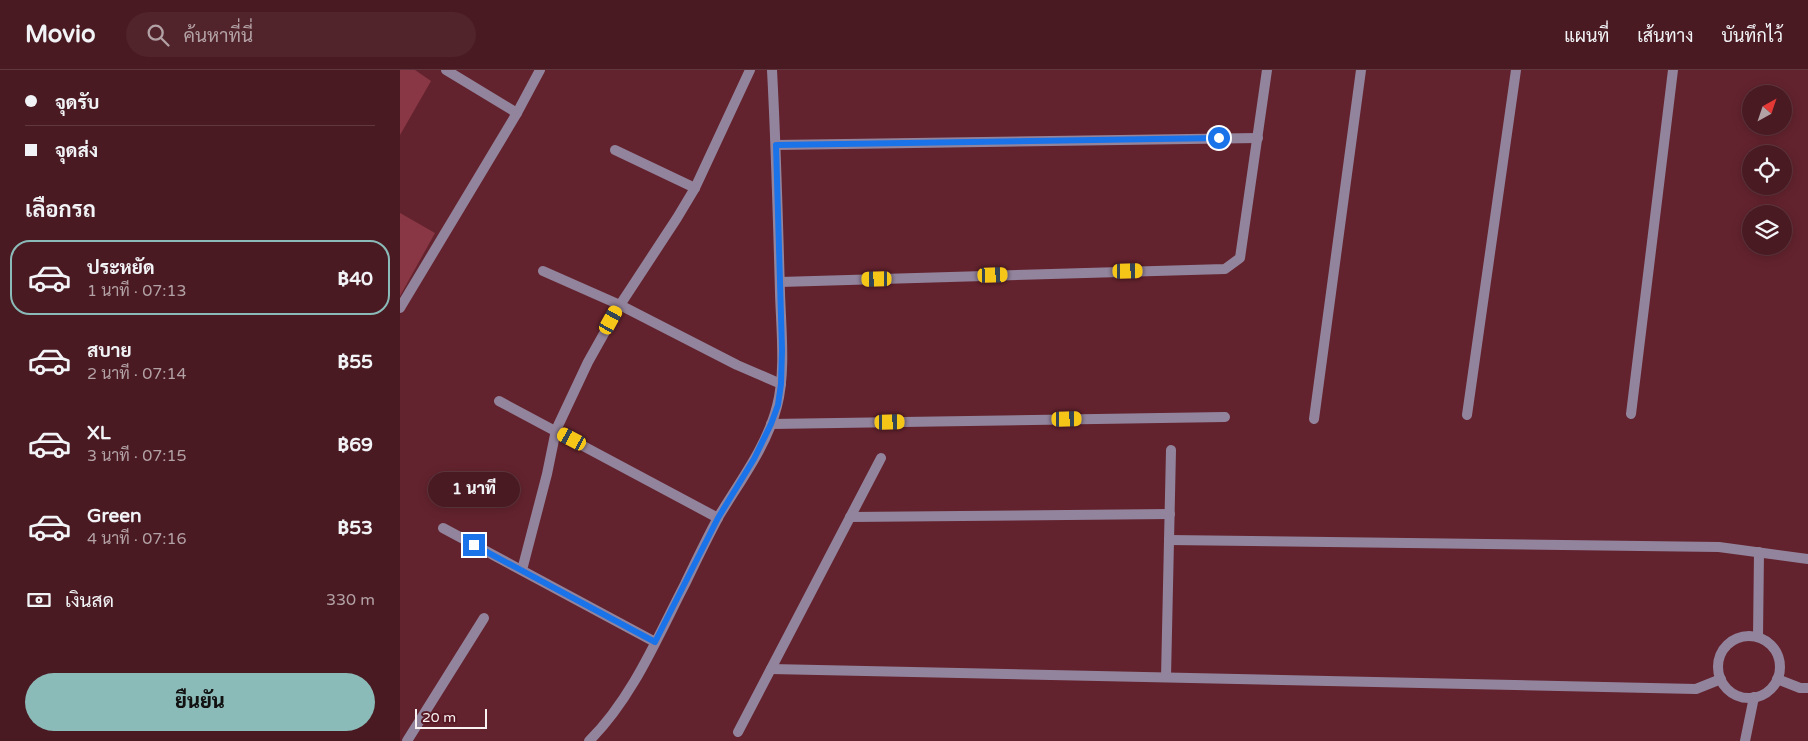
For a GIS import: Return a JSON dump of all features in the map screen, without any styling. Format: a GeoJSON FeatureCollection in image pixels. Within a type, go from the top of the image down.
{"type":"FeatureCollection","features":[{"type":"Feature","properties":{"kind":"street"},"geometry":{"type":"LineString","coordinates":[[446,70],[517,113]]}},
{"type":"Feature","properties":{"kind":"street"},"geometry":{"type":"LineString","coordinates":[[400,308],[517,113],[540,70]]}},
{"type":"Feature","properties":{"kind":"street"},"geometry":{"type":"LineString","coordinates":[[522,570],[547,474],[556,430],[588,362],[620,305],[695,188],[750,70]]}},
{"type":"Feature","properties":{"kind":"street"},"geometry":{"type":"LineString","coordinates":[[589,741],[626,695],[718,518],[754,459],[778,405],[781,384],[780,282],[772,70]]}},
{"type":"Feature","properties":{"kind":"street"},"geometry":{"type":"LineString","coordinates":[[780,282],[1225,269],[1240,258],[1267,70]]}},
{"type":"Feature","properties":{"kind":"street"},"geometry":{"type":"LineString","coordinates":[[1314,419],[1361,70]]}},
{"type":"Feature","properties":{"kind":"street"},"geometry":{"type":"LineString","coordinates":[[1467,415],[1516,70]]}},
{"type":"Feature","properties":{"kind":"street"},"geometry":{"type":"LineString","coordinates":[[1631,414],[1673,70]]}},
{"type":"Feature","properties":{"kind":"street"},"geometry":{"type":"LineString","coordinates":[[776,145],[1258,138]]}},
{"type":"Feature","properties":{"kind":"street"},"geometry":{"type":"LineString","coordinates":[[615,150],[695,188]]}},
{"type":"Feature","properties":{"kind":"street"},"geometry":{"type":"LineString","coordinates":[[543,270],[620,305],[781,384]]}},
{"type":"Feature","properties":{"kind":"street"},"geometry":{"type":"LineString","coordinates":[[499,401],[718,518]]}},
{"type":"Feature","properties":{"kind":"street"},"geometry":{"type":"LineString","coordinates":[[771,424],[1224,417]]}},
{"type":"Feature","properties":{"kind":"street"},"geometry":{"type":"LineString","coordinates":[[1166,677],[1171,450]]}},
{"type":"Feature","properties":{"kind":"street"},"geometry":{"type":"LineString","coordinates":[[738,732],[881,458]]}},
{"type":"Feature","properties":{"kind":"street"},"geometry":{"type":"LineString","coordinates":[[850,517],[1170,514]]}},
{"type":"Feature","properties":{"kind":"street"},"geometry":{"type":"LineString","coordinates":[[443,528],[655,642]]}},
{"type":"Feature","properties":{"kind":"street"},"geometry":{"type":"LineString","coordinates":[[1169,540],[1709,547],[1808,559]]}},
{"type":"Feature","properties":{"kind":"street"},"geometry":{"type":"LineString","coordinates":[[1758,637],[1759,552]]}},
{"type":"Feature","properties":{"kind":"street"},"geometry":{"type":"LineString","coordinates":[[407,741],[484,618]]}},
{"type":"Feature","properties":{"kind":"street"},"geometry":{"type":"LineString","coordinates":[[1743,637],[1758,637],[1768,642],[1775,650],[1779,659],[1780,670],[1777,680],[1763,694],[1754,697],[1734,694],[1721,679],[1718,670],[1722,651],[1729,643],[1743,637]]}},
{"type":"Feature","properties":{"kind":"street"},"geometry":{"type":"LineString","coordinates":[[771,669],[1696,690],[1721,679]]}},
{"type":"Feature","properties":{"kind":"street"},"geometry":{"type":"LineString","coordinates":[[1777,680],[1800,688],[1808,688]]}},
{"type":"Feature","properties":{"kind":"street"},"geometry":{"type":"LineString","coordinates":[[1745,741],[1754,697]]}},
{"type":"Feature","properties":{"kind":"shaded area"},"geometry":{"type":"Polygon","coordinates":[[[400,70],[415,70],[431,81],[400,135],[400,70]]]}},
{"type":"Feature","properties":{"kind":"shaded area"},"geometry":{"type":"Polygon","coordinates":[[[400,213],[435,233],[400,296],[400,213]]]}},
{"type":"Feature","properties":{"kind":"route"},"geometry":{"type":"LineString","coordinates":[[474,545],[655,642],[718,518],[754,459],[778,405],[782,350],[776,145],[1219,138]]}}]}
